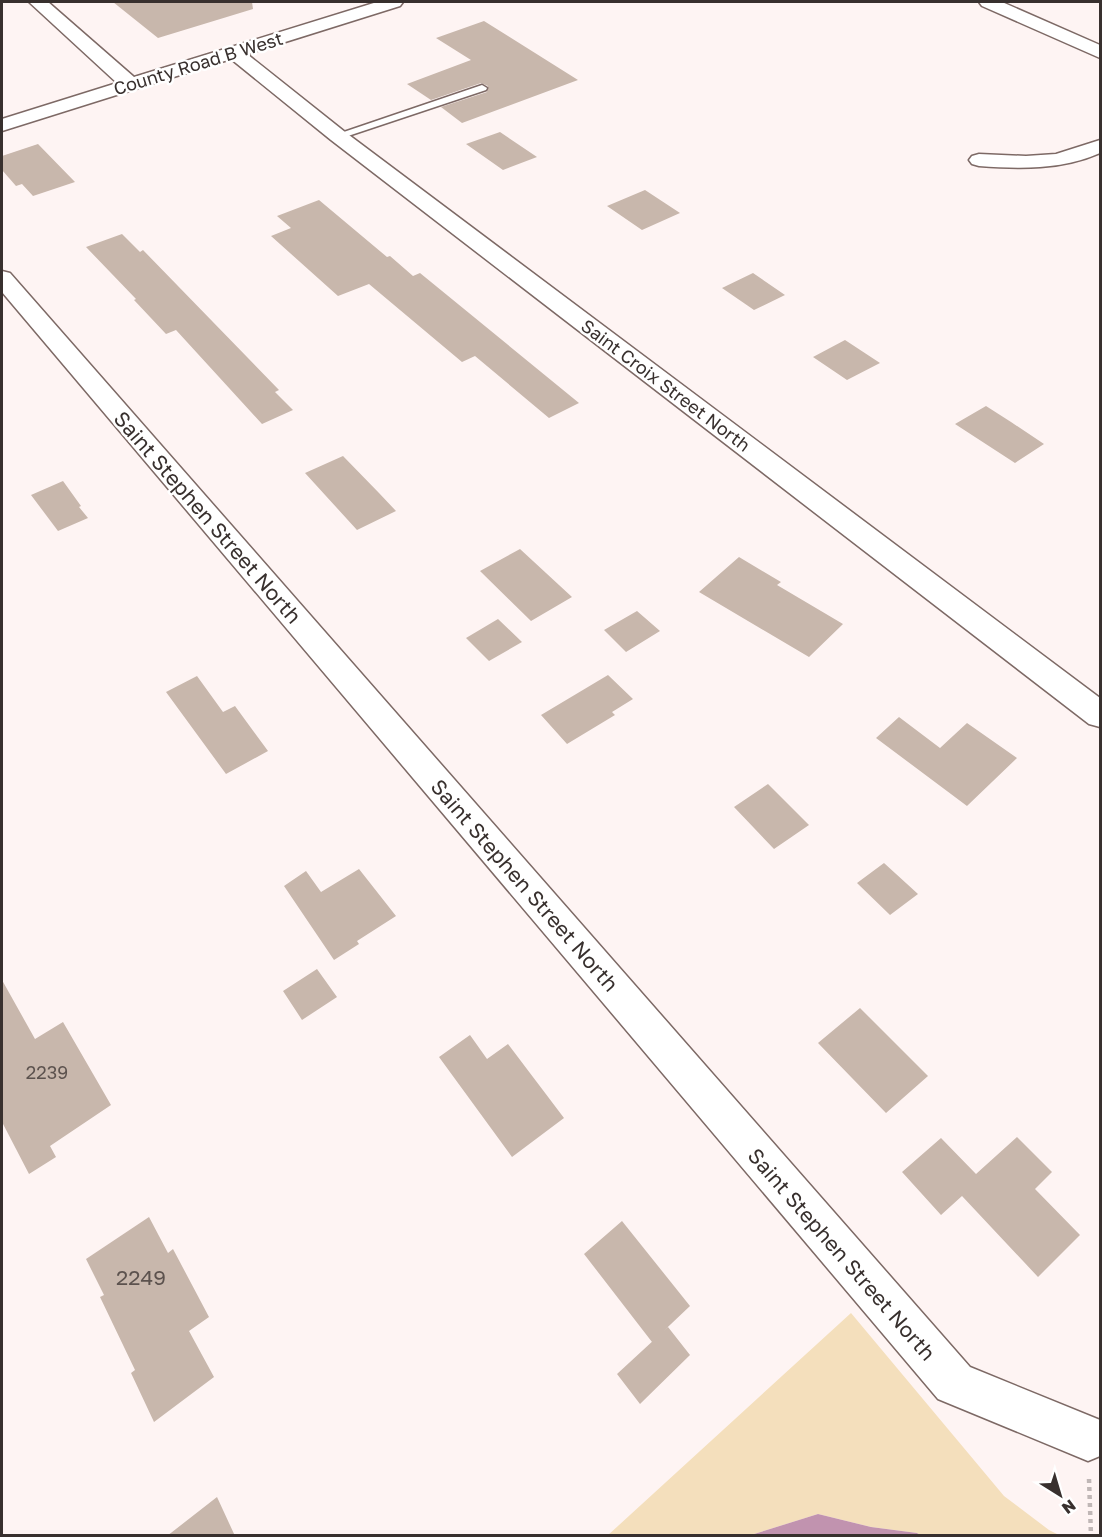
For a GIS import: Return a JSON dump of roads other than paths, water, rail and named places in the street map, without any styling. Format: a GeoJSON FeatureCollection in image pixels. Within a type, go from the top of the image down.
{"type":"FeatureCollection","features":[{"type":"Feature","properties":{"kind":"street"},"geometry":{"type":"LineString","coordinates":[[38,2],[130,84]]}},
{"type":"Feature","properties":{"kind":"street","name":"County Road B West"},"geometry":{"type":"LineString","coordinates":[[2,125],[394,2]]}},
{"type":"Feature","properties":{"kind":"street"},"geometry":{"type":"LineString","coordinates":[[988,2],[1101,52]]}},
{"type":"Feature","properties":{"kind":"street","name":"Saint Croix Street North"},"geometry":{"type":"LineString","coordinates":[[233,52],[338,136],[1101,715]]}},
{"type":"Feature","properties":{"kind":"street"},"geometry":{"type":"LineString","coordinates":[[979,160],[1029,163],[1078,157],[1101,146]]}},
{"type":"Feature","properties":{"kind":"street","name":"Saint Stephen Street North"},"geometry":{"type":"LineString","coordinates":[[2,278],[954,1383],[1088,1438]]}},
{"type":"Feature","properties":{"kind":"lane"},"geometry":{"type":"LineString","coordinates":[[338,136],[482,88]]}}]}
